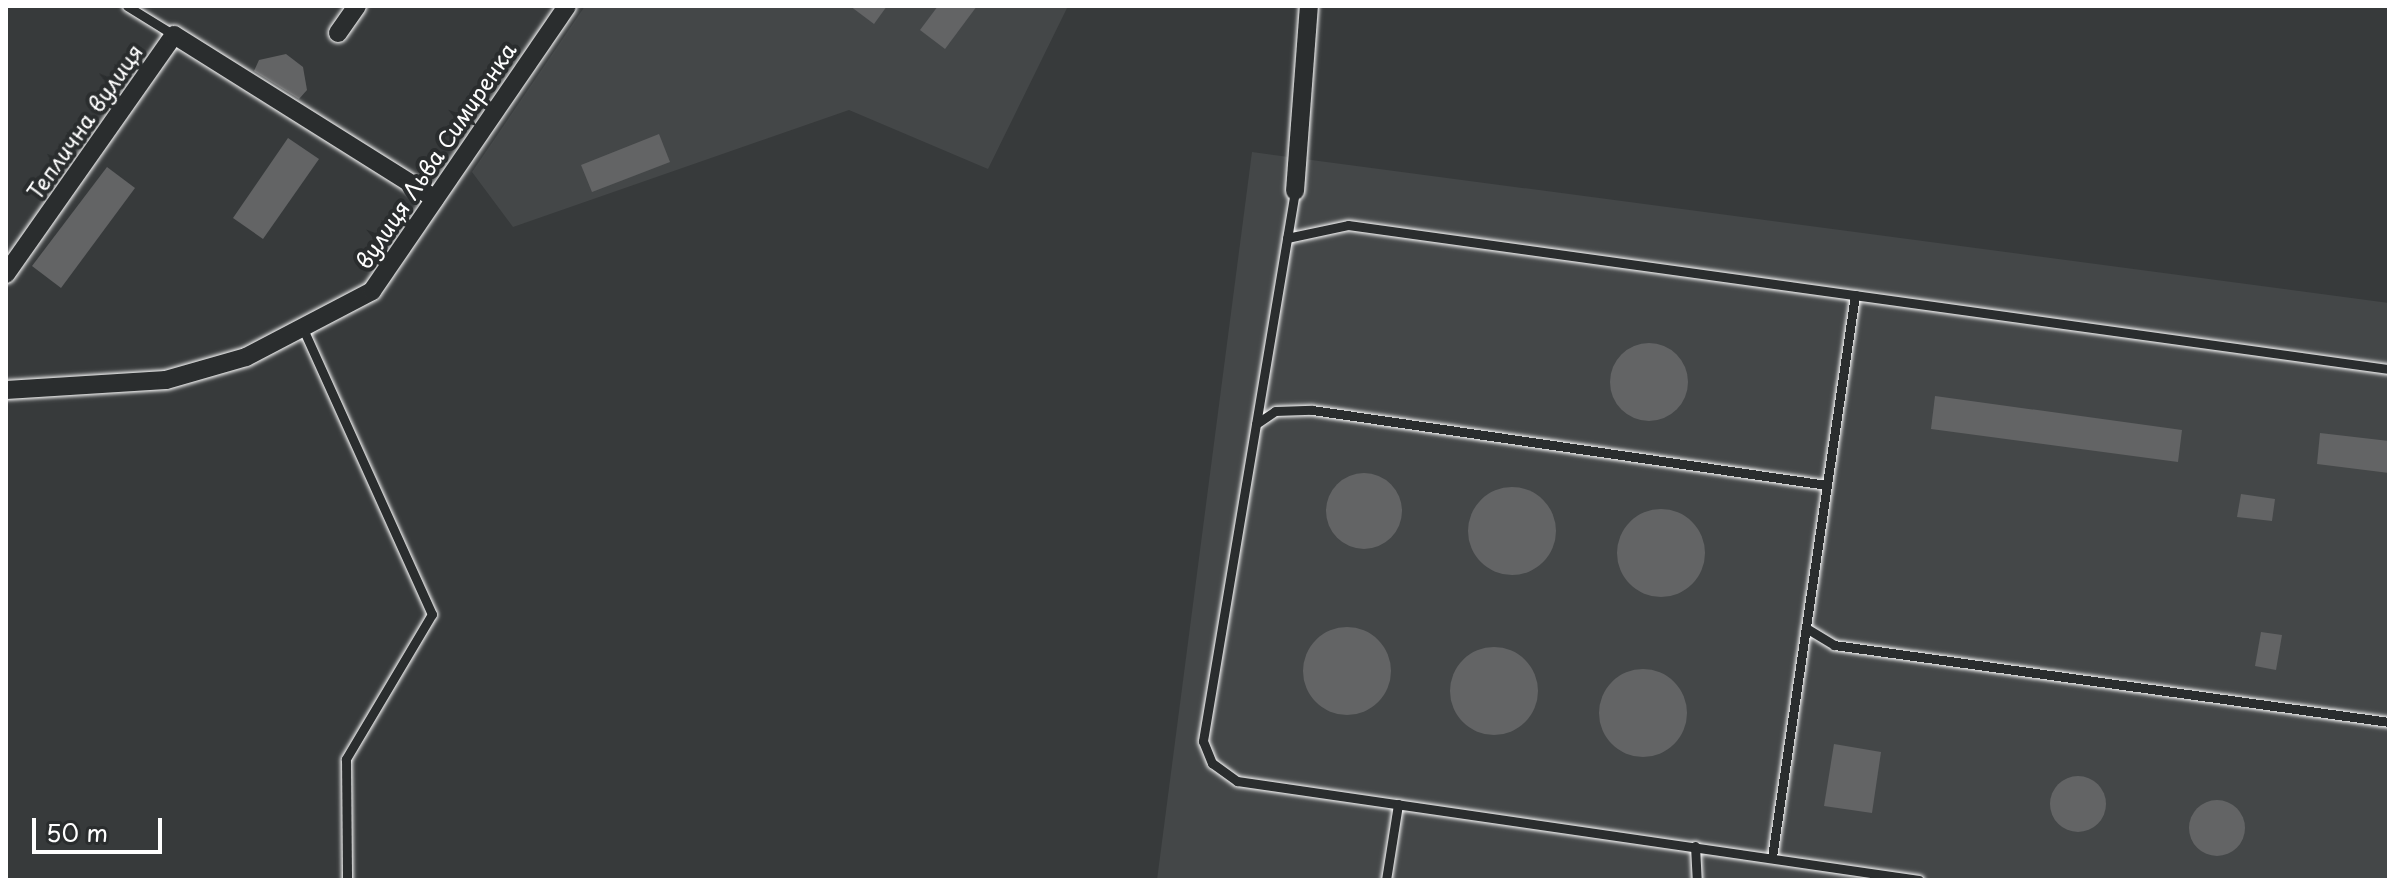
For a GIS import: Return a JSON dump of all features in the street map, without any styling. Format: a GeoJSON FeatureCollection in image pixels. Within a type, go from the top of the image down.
{"type":"FeatureCollection","features":[{"type":"Feature","properties":{"kind":"street"},"geometry":{"type":"LineString","coordinates":[[338,33],[357,6]]}},
{"type":"Feature","properties":{"kind":"street","name":"вулиця Льва Симиренка"},"geometry":{"type":"LineString","coordinates":[[6,390],[166,380],[246,357],[304,331],[372,291],[567,6]]}},
{"type":"Feature","properties":{"kind":"street"},"geometry":{"type":"LineString","coordinates":[[1295,191],[1309,6]]}},
{"type":"Feature","properties":{"kind":"street"},"geometry":{"type":"LineString","coordinates":[[174,35],[435,199]]}},
{"type":"Feature","properties":{"kind":"street","name":"Теплична вулиця"},"geometry":{"type":"LineString","coordinates":[[6,274],[174,35]]}},
{"type":"Feature","properties":{"kind":"lane"},"geometry":{"type":"LineString","coordinates":[[127,6],[174,35]]}},
{"type":"Feature","properties":{"kind":"lane"},"geometry":{"type":"LineString","coordinates":[[1295,191],[1203,741],[1212,763],[1237,781],[1919,880]]}},
{"type":"Feature","properties":{"kind":"lane"},"geometry":{"type":"LineString","coordinates":[[1287,238],[1348,225],[2389,369]]}},
{"type":"Feature","properties":{"kind":"lane"},"geometry":{"type":"LineString","coordinates":[[1772,857],[1855,295]]}},
{"type":"Feature","properties":{"kind":"lane"},"geometry":{"type":"LineString","coordinates":[[304,331],[432,614],[346,759],[347,880]]}},
{"type":"Feature","properties":{"kind":"lane"},"geometry":{"type":"LineString","coordinates":[[1256,424],[1275,411],[1312,410],[1827,485]]}},
{"type":"Feature","properties":{"kind":"lane"},"geometry":{"type":"LineString","coordinates":[[1806,628],[1834,645],[2389,722]]}},
{"type":"Feature","properties":{"kind":"lane"},"geometry":{"type":"LineString","coordinates":[[1386,880],[1398,804]]}},
{"type":"Feature","properties":{"kind":"lane"},"geometry":{"type":"LineString","coordinates":[[1695,846],[1697,880]]}},
{"type":"Feature","properties":{"kind":"shaded area"},"geometry":{"type":"Polygon","coordinates":[[[585,6],[1068,6],[988,169],[849,110],[513,227],[472,172],[585,6]]]}},
{"type":"Feature","properties":{"kind":"shaded area"},"geometry":{"type":"Polygon","coordinates":[[[1252,152],[2389,303],[2389,880],[1157,880],[1252,152]]]}},
{"type":"Feature","properties":{"kind":"building"},"geometry":{"type":"Polygon","coordinates":[[[850,6],[887,6],[874,24],[850,6]]]}},
{"type":"Feature","properties":{"kind":"building"},"geometry":{"type":"Polygon","coordinates":[[[938,6],[977,6],[945,49],[920,30],[938,6]]]}},
{"type":"Feature","properties":{"kind":"building"},"geometry":{"type":"Polygon","coordinates":[[[286,54],[303,67],[307,90],[299,99],[254,71],[259,60],[286,54]]]}},
{"type":"Feature","properties":{"kind":"building"},"geometry":{"type":"Polygon","coordinates":[[[659,134],[670,162],[592,192],[581,165],[659,134]]]}},
{"type":"Feature","properties":{"kind":"building"},"geometry":{"type":"Polygon","coordinates":[[[288,138],[319,159],[263,239],[233,218],[288,138]]]}},
{"type":"Feature","properties":{"kind":"building"},"geometry":{"type":"Polygon","coordinates":[[[107,167],[135,188],[61,288],[32,266],[107,167]]]}},
{"type":"Feature","properties":{"kind":"building"},"geometry":{"type":"Polygon","coordinates":[[[1649,343],[1664,346],[1677,354],[1685,367],[1688,382],[1685,397],[1677,410],[1664,418],[1649,421],[1634,418],[1621,410],[1613,397],[1610,382],[1613,367],[1621,354],[1634,346],[1649,343]]]}},
{"type":"Feature","properties":{"kind":"building"},"geometry":{"type":"Polygon","coordinates":[[[1935,396],[2182,430],[2178,462],[1931,429],[1935,396]]]}},
{"type":"Feature","properties":{"kind":"building"},"geometry":{"type":"Polygon","coordinates":[[[2320,433],[2389,441],[2389,473],[2317,464],[2320,433]]]}},
{"type":"Feature","properties":{"kind":"building"},"geometry":{"type":"Polygon","coordinates":[[[1364,473],[1379,476],[1391,484],[1399,496],[1402,511],[1399,526],[1391,538],[1379,546],[1364,549],[1349,546],[1337,538],[1329,526],[1326,511],[1329,496],[1337,484],[1349,476],[1364,473]]]}},
{"type":"Feature","properties":{"kind":"building"},"geometry":{"type":"Polygon","coordinates":[[[1512,487],[1529,491],[1543,500],[1552,514],[1556,531],[1552,548],[1543,562],[1529,571],[1512,575],[1495,571],[1481,562],[1472,548],[1468,531],[1472,514],[1481,500],[1495,491],[1512,487]]]}},
{"type":"Feature","properties":{"kind":"building"},"geometry":{"type":"Polygon","coordinates":[[[2241,494],[2275,499],[2272,521],[2237,517],[2241,494]]]}},
{"type":"Feature","properties":{"kind":"building"},"geometry":{"type":"Polygon","coordinates":[[[1661,509],[1678,513],[1692,522],[1701,536],[1705,553],[1701,570],[1692,584],[1678,593],[1661,597],[1644,593],[1630,584],[1621,570],[1617,553],[1621,536],[1630,522],[1644,513],[1661,509]]]}},
{"type":"Feature","properties":{"kind":"building"},"geometry":{"type":"Polygon","coordinates":[[[1347,627],[1364,631],[1378,640],[1387,654],[1391,671],[1387,688],[1378,702],[1364,711],[1347,715],[1330,711],[1316,702],[1307,688],[1303,671],[1307,654],[1316,640],[1330,631],[1347,627]]]}},
{"type":"Feature","properties":{"kind":"building"},"geometry":{"type":"Polygon","coordinates":[[[2261,632],[2282,635],[2276,670],[2255,666],[2261,632]]]}},
{"type":"Feature","properties":{"kind":"building"},"geometry":{"type":"Polygon","coordinates":[[[1494,647],[1511,651],[1525,660],[1534,674],[1538,691],[1534,708],[1525,722],[1511,731],[1494,735],[1477,731],[1463,722],[1454,708],[1450,691],[1454,674],[1463,660],[1477,651],[1494,647]]]}},
{"type":"Feature","properties":{"kind":"building"},"geometry":{"type":"Polygon","coordinates":[[[1643,669],[1660,673],[1674,682],[1683,696],[1687,713],[1683,730],[1674,744],[1660,753],[1643,757],[1626,753],[1612,744],[1603,730],[1599,713],[1603,696],[1612,682],[1626,673],[1643,669]]]}},
{"type":"Feature","properties":{"kind":"building"},"geometry":{"type":"Polygon","coordinates":[[[1834,744],[1881,752],[1872,813],[1824,806],[1834,744]]]}},
{"type":"Feature","properties":{"kind":"building"},"geometry":{"type":"Polygon","coordinates":[[[2078,776],[2098,784],[2106,804],[2098,824],[2078,832],[2058,824],[2050,804],[2058,784],[2078,776]]]}},
{"type":"Feature","properties":{"kind":"building"},"geometry":{"type":"Polygon","coordinates":[[[2217,800],[2237,808],[2245,828],[2237,848],[2217,856],[2197,848],[2189,828],[2197,808],[2217,800]]]}}]}
